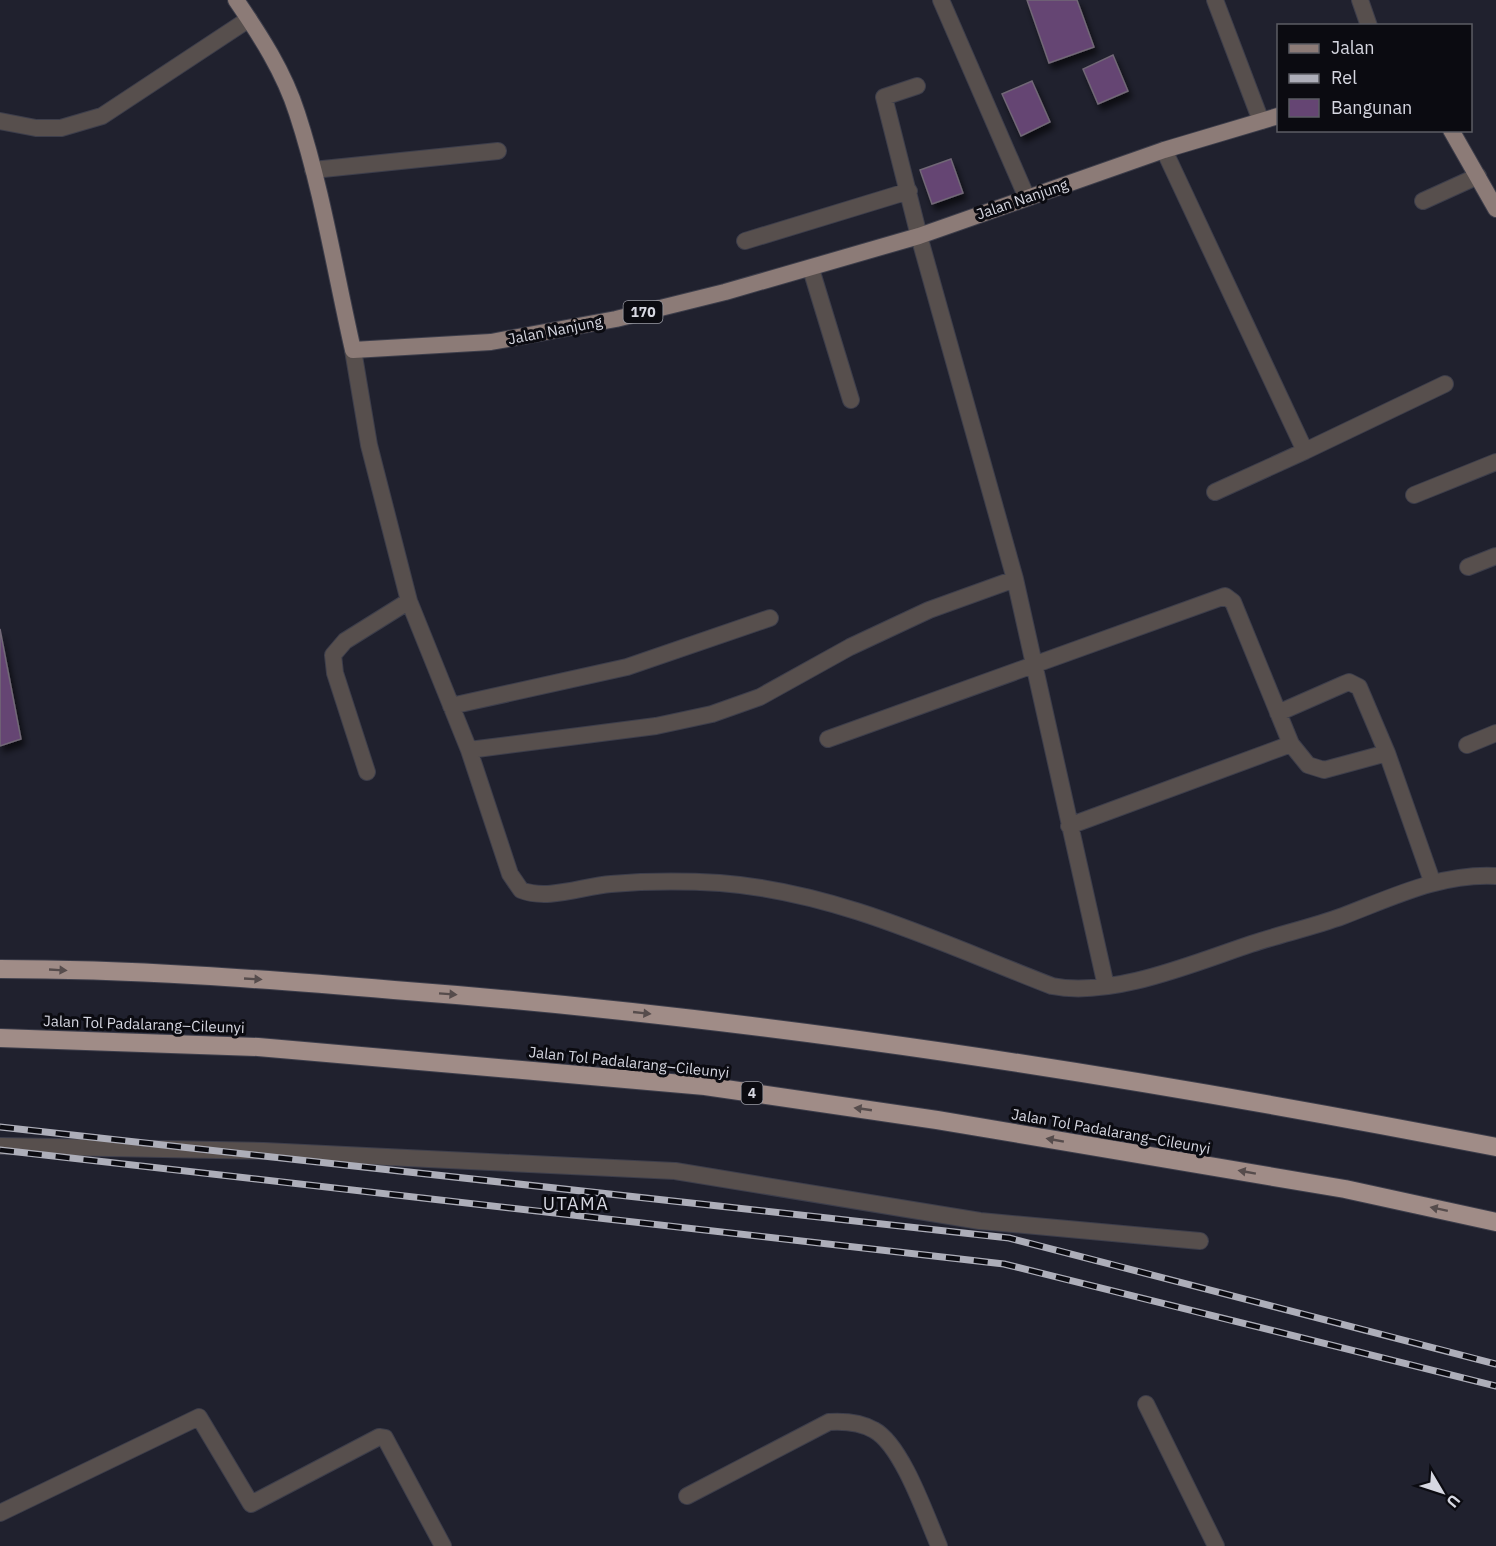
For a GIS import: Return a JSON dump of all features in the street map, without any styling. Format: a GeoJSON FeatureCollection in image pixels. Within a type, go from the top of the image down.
{"type":"FeatureCollection","features":[{"type":"Feature","properties":{"kind":"highway"},"geometry":{"type":"LineString","coordinates":[[0,969],[285,981],[529,1000],[737,1024],[953,1053],[1347,1118],[1496,1147]]}},
{"type":"Feature","properties":{"kind":"highway","name":"Jalan Tol Padalarang–Cileunyi"},"geometry":{"type":"LineString","coordinates":[[0,1038],[258,1047],[705,1086],[937,1120],[1310,1183],[1496,1222]]}},
{"type":"Feature","properties":{"kind":"main road"},"geometry":{"type":"LineString","coordinates":[[236,0],[273,58],[297,111],[313,170],[353,350]]}},
{"type":"Feature","properties":{"kind":"main road","name":"Jalan Nanjung"},"geometry":{"type":"LineString","coordinates":[[353,350],[490,342],[616,319],[811,269],[919,236],[1164,150],[1277,116]]}},
{"type":"Feature","properties":{"kind":"main road"},"geometry":{"type":"LineString","coordinates":[[1452,132],[1496,209]]}},
{"type":"Feature","properties":{"kind":"street"},"geometry":{"type":"LineString","coordinates":[[941,0],[1027,198]]}},
{"type":"Feature","properties":{"kind":"street"},"geometry":{"type":"LineString","coordinates":[[1215,0],[1261,121]]}},
{"type":"Feature","properties":{"kind":"street"},"geometry":{"type":"LineString","coordinates":[[1360,0],[1368,24]]}},
{"type":"Feature","properties":{"kind":"street"},"geometry":{"type":"LineString","coordinates":[[0,121],[36,128],[62,128],[102,116],[249,19]]}},
{"type":"Feature","properties":{"kind":"street"},"geometry":{"type":"LineString","coordinates":[[917,86],[884,97],[919,236],[1015,579],[1106,986]]}},
{"type":"Feature","properties":{"kind":"street"},"geometry":{"type":"LineString","coordinates":[[1164,150],[1305,451]]}},
{"type":"Feature","properties":{"kind":"street"},"geometry":{"type":"LineString","coordinates":[[313,170],[498,151]]}},
{"type":"Feature","properties":{"kind":"street"},"geometry":{"type":"LineString","coordinates":[[1424,201],[1478,176]]}},
{"type":"Feature","properties":{"kind":"street"},"geometry":{"type":"LineString","coordinates":[[745,241],[909,191]]}},
{"type":"Feature","properties":{"kind":"street"},"geometry":{"type":"LineString","coordinates":[[811,269],[851,400]]}},
{"type":"Feature","properties":{"kind":"street"},"geometry":{"type":"LineString","coordinates":[[353,350],[369,446],[409,602],[469,750],[510,874],[522,890],[530,894],[609,884],[667,881],[769,889],[830,902],[897,924],[1052,986],[1071,990],[1106,986],[1176,969],[1339,917],[1432,881],[1496,876]]}},
{"type":"Feature","properties":{"kind":"street"},"geometry":{"type":"LineString","coordinates":[[1215,492],[1445,384]]}},
{"type":"Feature","properties":{"kind":"street"},"geometry":{"type":"LineString","coordinates":[[1414,495],[1496,462]]}},
{"type":"Feature","properties":{"kind":"street"},"geometry":{"type":"LineString","coordinates":[[1468,567],[1496,556]]}},
{"type":"Feature","properties":{"kind":"street"},"geometry":{"type":"LineString","coordinates":[[469,750],[656,726],[712,714],[760,697],[850,647],[929,610],[1015,579]]}},
{"type":"Feature","properties":{"kind":"street"},"geometry":{"type":"LineString","coordinates":[[828,739],[1225,596],[1233,602],[1291,744],[1308,765],[1324,770],[1387,753]]}},
{"type":"Feature","properties":{"kind":"street"},"geometry":{"type":"LineString","coordinates":[[367,772],[335,673],[333,655],[345,640],[409,602]]}},
{"type":"Feature","properties":{"kind":"street"},"geometry":{"type":"LineString","coordinates":[[451,706],[627,667],[770,618]]}},
{"type":"Feature","properties":{"kind":"street"},"geometry":{"type":"LineString","coordinates":[[1278,713],[1344,684],[1355,684],[1387,753],[1432,881]]}},
{"type":"Feature","properties":{"kind":"street"},"geometry":{"type":"LineString","coordinates":[[1467,745],[1496,733]]}},
{"type":"Feature","properties":{"kind":"street"},"geometry":{"type":"LineString","coordinates":[[1069,826],[1291,744]]}},
{"type":"Feature","properties":{"kind":"street"},"geometry":{"type":"LineString","coordinates":[[0,1146],[264,1151],[675,1171],[980,1221],[1200,1241]]}},
{"type":"Feature","properties":{"kind":"street"},"geometry":{"type":"LineString","coordinates":[[1146,1404],[1216,1546]]}},
{"type":"Feature","properties":{"kind":"street"},"geometry":{"type":"LineString","coordinates":[[0,1513],[198,1417],[250,1504],[379,1437],[385,1438],[443,1546]]}},
{"type":"Feature","properties":{"kind":"street"},"geometry":{"type":"LineString","coordinates":[[687,1496],[829,1422],[846,1421],[876,1431],[887,1442],[903,1465],[939,1546]]}},
{"type":"Feature","properties":{"kind":"building"},"geometry":{"type":"Polygon","coordinates":[[[1027,0],[1077,0],[1094,47],[1049,63],[1027,0]]]}},
{"type":"Feature","properties":{"kind":"building"},"geometry":{"type":"Polygon","coordinates":[[[1113,55],[1128,91],[1098,104],[1083,69],[1113,55]]]}},
{"type":"Feature","properties":{"kind":"building"},"geometry":{"type":"Polygon","coordinates":[[[1032,81],[1050,122],[1021,136],[1002,94],[1032,81]]]}},
{"type":"Feature","properties":{"kind":"building"},"geometry":{"type":"Polygon","coordinates":[[[951,159],[963,193],[932,204],[920,170],[951,159]]]}},
{"type":"Feature","properties":{"kind":"building"},"geometry":{"type":"Polygon","coordinates":[[[0,629],[21,739],[0,746],[0,629]]]}},
{"type":"Feature","properties":{"kind":"railway"},"geometry":{"type":"LineString","coordinates":[[0,1127],[1009,1238],[1496,1364]]}},
{"type":"Feature","properties":{"kind":"railway"},"geometry":{"type":"LineString","coordinates":[[0,1150],[1004,1264],[1496,1386]]}},
{"type":"Feature","properties":{"kind":"district","name":"UTAMA"},"geometry":{"type":"Point","coordinates":[576,1203]}}]}
